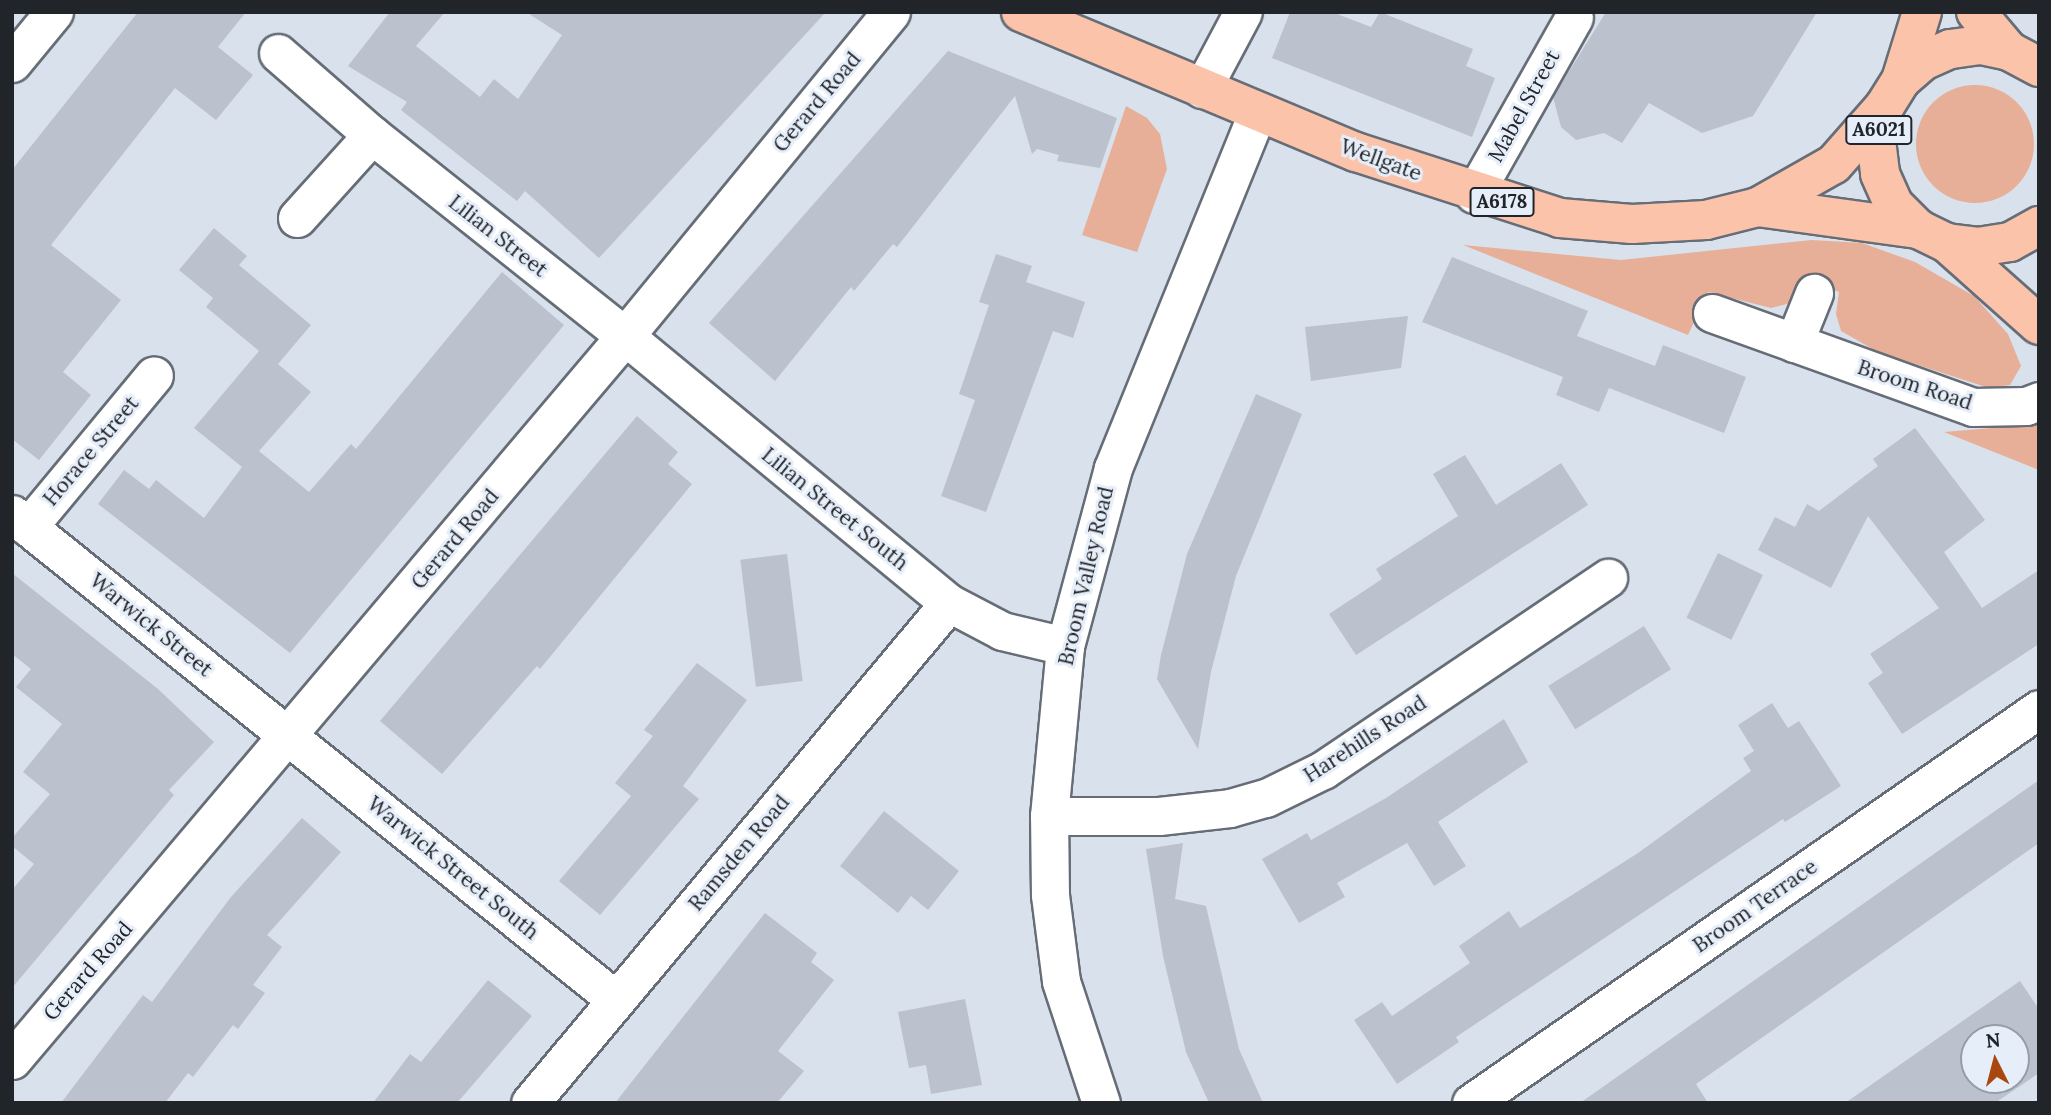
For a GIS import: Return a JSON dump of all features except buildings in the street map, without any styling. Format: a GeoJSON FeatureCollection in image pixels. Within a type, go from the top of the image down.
{"type":"FeatureCollection","features":[{"type":"Feature","properties":{"kind":"main road","name":"Wellgate"},"geometry":{"type":"LineString","coordinates":[[1021,12],[1202,89],[1474,194],[1560,218],[1632,224],[1706,220],[1758,207],[1834,164],[1892,94]]}},
{"type":"Feature","properties":{"kind":"main road","name":"A6021"},"geometry":{"type":"LineString","coordinates":[[1922,12],[1876,140],[1880,174],[1895,205],[2039,325]]}},
{"type":"Feature","properties":{"kind":"main road"},"geometry":{"type":"LineString","coordinates":[[1976,12],[2030,61]]}},
{"type":"Feature","properties":{"kind":"main road"},"geometry":{"type":"LineString","coordinates":[[1892,94],[1923,61],[1951,49],[1980,45],[2030,61]]}},
{"type":"Feature","properties":{"kind":"main road","name":"Wellgate"},"geometry":{"type":"LineString","coordinates":[[1758,207],[1933,236],[1978,247],[2010,242],[2039,226]]}},
{"type":"Feature","properties":{"kind":"street"},"geometry":{"type":"LineString","coordinates":[[12,63],[54,12]]}},
{"type":"Feature","properties":{"kind":"street","name":"Gerard Road"},"geometry":{"type":"LineString","coordinates":[[12,1060],[625,336],[891,12]]}},
{"type":"Feature","properties":{"kind":"street"},"geometry":{"type":"LineString","coordinates":[[1202,89],[1243,12]]}},
{"type":"Feature","properties":{"kind":"street","name":"Mabel Street"},"geometry":{"type":"LineString","coordinates":[[1474,194],[1574,17]]}},
{"type":"Feature","properties":{"kind":"street","name":"Lilian Street"},"geometry":{"type":"LineString","coordinates":[[278,53],[372,135],[625,336]]}},
{"type":"Feature","properties":{"kind":"street","name":"Broom Valley Road"},"geometry":{"type":"LineString","coordinates":[[1101,1103],[1061,981],[1050,895],[1049,816],[1065,646],[1113,468],[1258,111]]}},
{"type":"Feature","properties":{"kind":"street"},"geometry":{"type":"LineString","coordinates":[[298,218],[372,135]]}},
{"type":"Feature","properties":{"kind":"street"},"geometry":{"type":"LineString","coordinates":[[1712,313],[1794,343],[1814,293]]}},
{"type":"Feature","properties":{"kind":"street","name":"Lilian Street South"},"geometry":{"type":"LineString","coordinates":[[625,336],[949,603],[1002,631],[1065,646]]}},
{"type":"Feature","properties":{"kind":"street","name":"Broom Road"},"geometry":{"type":"LineString","coordinates":[[1794,343],[1973,407],[2026,406],[2039,401]]}},
{"type":"Feature","properties":{"kind":"street","name":"Horace Street"},"geometry":{"type":"LineString","coordinates":[[20,520],[154,375]]}},
{"type":"Feature","properties":{"kind":"street","name":"Warwick Street"},"geometry":{"type":"LineString","coordinates":[[20,520],[289,736]]}},
{"type":"Feature","properties":{"kind":"street","name":"Harehills Road"},"geometry":{"type":"LineString","coordinates":[[1049,816],[1159,816],[1230,808],[1266,798],[1324,770],[1608,578]]}},
{"type":"Feature","properties":{"kind":"street","name":"Ramsden Road"},"geometry":{"type":"LineString","coordinates":[[530,1103],[949,603]]}},
{"type":"Feature","properties":{"kind":"street","name":"Broom Terrace"},"geometry":{"type":"LineString","coordinates":[[1471,1103],[2039,709]]}},
{"type":"Feature","properties":{"kind":"street","name":"Warwick Street South"},"geometry":{"type":"LineString","coordinates":[[289,736],[616,1000]]}},
{"type":"Feature","properties":{"kind":"shaded area"},"geometry":{"type":"Polygon","coordinates":[[[1975,85],[1998,89],[2017,102],[2030,121],[2034,144],[2030,167],[2017,186],[1998,199],[1975,203],[1952,199],[1933,186],[1920,167],[1916,144],[1920,121],[1933,102],[1952,89],[1975,85]]]}},
{"type":"Feature","properties":{"kind":"shaded area"},"geometry":{"type":"Polygon","coordinates":[[[1126,106],[1147,118],[1160,134],[1167,169],[1137,252],[1082,235],[1126,106]]]}},
{"type":"Feature","properties":{"kind":"shaded area"},"geometry":{"type":"Polygon","coordinates":[[[1812,240],[1862,243],[1915,262],[1974,296],[2008,334],[2021,366],[2010,385],[1989,388],[1878,352],[1841,331],[1836,314],[1839,292],[1808,281],[1795,302],[1771,308],[1708,292],[1688,335],[1463,245],[1621,260],[1812,240]]]}},
{"type":"Feature","properties":{"kind":"shaded area"},"geometry":{"type":"Polygon","coordinates":[[[2039,424],[2039,470],[1944,432],[2039,424]]]}}]}
